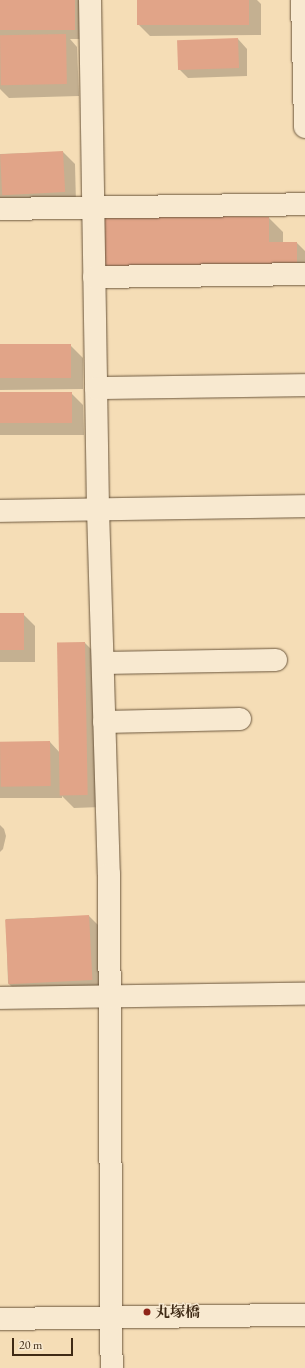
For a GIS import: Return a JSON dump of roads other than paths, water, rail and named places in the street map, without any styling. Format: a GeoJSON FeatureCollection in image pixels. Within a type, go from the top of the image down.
{"type":"FeatureCollection","features":[{"type":"Feature","properties":{"kind":"street"},"geometry":{"type":"LineString","coordinates":[[90,0],[98,509],[108,874],[112,1368]]}},
{"type":"Feature","properties":{"kind":"street"},"geometry":{"type":"LineString","coordinates":[[302,0],[305,127]]}},
{"type":"Feature","properties":{"kind":"street"},"geometry":{"type":"LineString","coordinates":[[0,209],[305,204]]}},
{"type":"Feature","properties":{"kind":"street"},"geometry":{"type":"LineString","coordinates":[[94,277],[305,274]]}},
{"type":"Feature","properties":{"kind":"street"},"geometry":{"type":"LineString","coordinates":[[96,388],[305,385]]}},
{"type":"Feature","properties":{"kind":"street"},"geometry":{"type":"LineString","coordinates":[[0,511],[305,506]]}},
{"type":"Feature","properties":{"kind":"street"},"geometry":{"type":"LineString","coordinates":[[103,663],[276,660]]}},
{"type":"Feature","properties":{"kind":"street"},"geometry":{"type":"LineString","coordinates":[[104,722],[240,719]]}},
{"type":"Feature","properties":{"kind":"street"},"geometry":{"type":"LineString","coordinates":[[0,998],[305,994]]}},
{"type":"Feature","properties":{"kind":"street"},"geometry":{"type":"LineString","coordinates":[[0,1319],[305,1315]]}},
{"type":"Feature","properties":{"kind":"place","name":"丸塚橋"},"geometry":{"type":"Point","coordinates":[147,1312]}}]}
